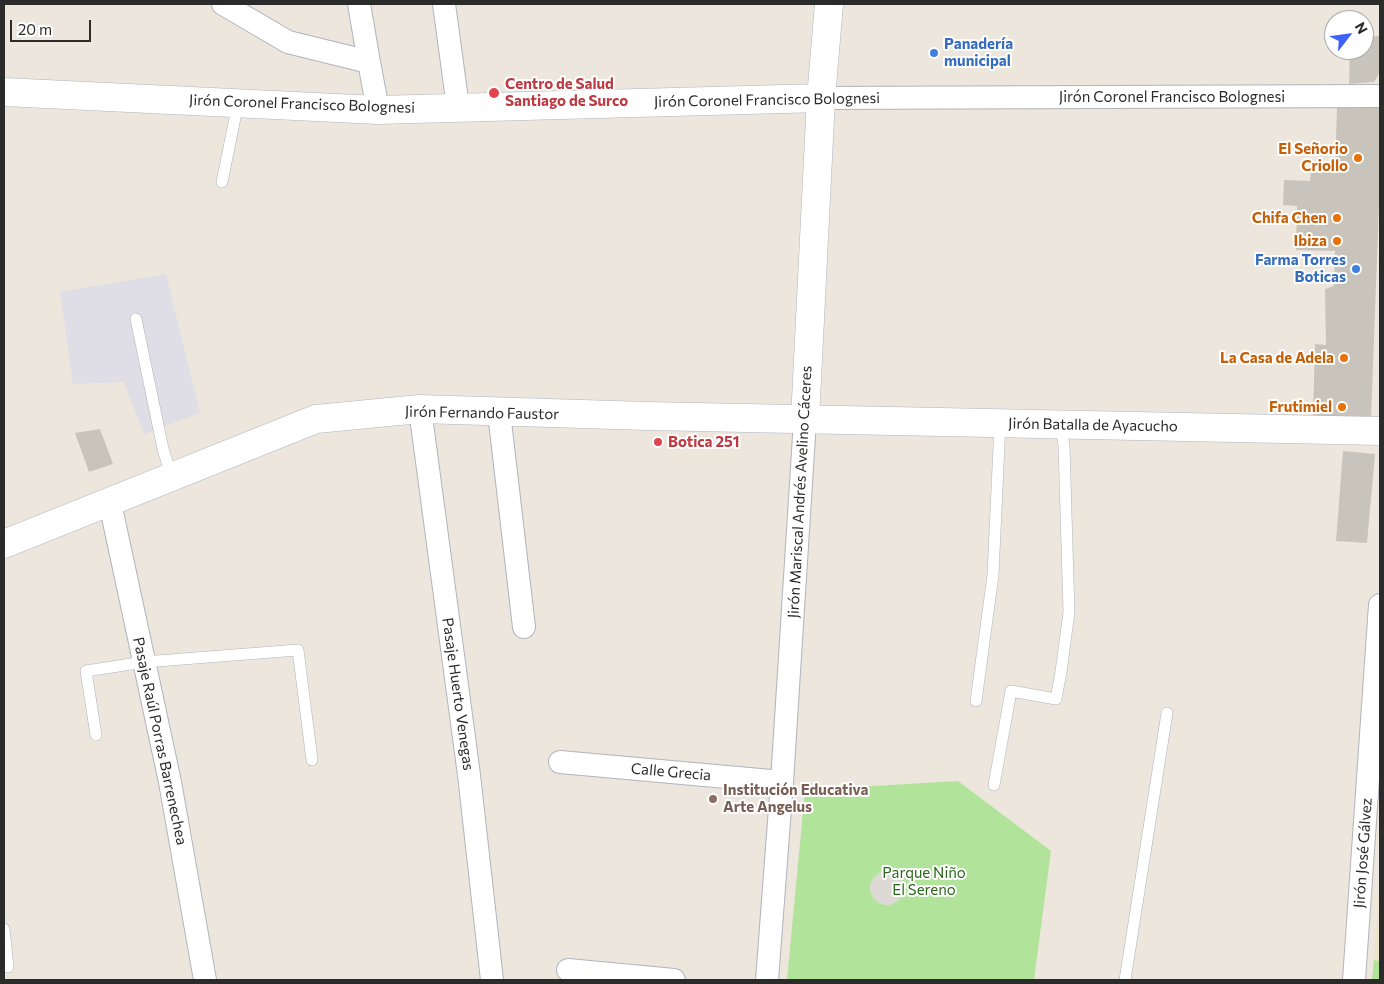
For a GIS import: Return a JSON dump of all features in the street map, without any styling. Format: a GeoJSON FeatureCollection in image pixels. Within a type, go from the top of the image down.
{"type":"FeatureCollection","features":[{"type":"Feature","properties":{"kind":"street"},"geometry":{"type":"LineString","coordinates":[[222,4],[288,42],[369,62]]}},
{"type":"Feature","properties":{"kind":"street"},"geometry":{"type":"LineString","coordinates":[[359,4],[378,110]]}},
{"type":"Feature","properties":{"kind":"street"},"geometry":{"type":"LineString","coordinates":[[444,4],[458,107]]}},
{"type":"Feature","properties":{"kind":"street","name":"Jirón Mariscal Andrés Avelino Cáceres"},"geometry":{"type":"LineString","coordinates":[[767,980],[782,782],[805,420],[822,98],[829,4]]}},
{"type":"Feature","properties":{"kind":"street","name":"Jirón Coronel Francisco Bolognesi"},"geometry":{"type":"LineString","coordinates":[[4,92],[378,110],[822,98],[1380,96]]}},
{"type":"Feature","properties":{"kind":"street","name":"Jirón Fernando Faustor"},"geometry":{"type":"LineString","coordinates":[[4,544],[316,419],[420,409],[499,413],[805,420]]}},
{"type":"Feature","properties":{"kind":"street","name":"Pasaje Huerto Venegas"},"geometry":{"type":"LineString","coordinates":[[420,409],[469,775],[492,980]]}},
{"type":"Feature","properties":{"kind":"street"},"geometry":{"type":"LineString","coordinates":[[499,413],[524,627]]}},
{"type":"Feature","properties":{"kind":"street","name":"Jirón Batalla de Ayacucho"},"geometry":{"type":"LineString","coordinates":[[805,420],[1380,431]]}},
{"type":"Feature","properties":{"kind":"street","name":"Pasaje Raúl Porras Barrenechea"},"geometry":{"type":"LineString","coordinates":[[110,503],[170,782],[205,980]]}},
{"type":"Feature","properties":{"kind":"street","name":"Jirón José Gálvez"},"geometry":{"type":"LineString","coordinates":[[1354,980],[1380,605]]}},
{"type":"Feature","properties":{"kind":"street","name":"Calle Grecia"},"geometry":{"type":"LineString","coordinates":[[560,762],[782,782]]}},
{"type":"Feature","properties":{"kind":"street"},"geometry":{"type":"LineString","coordinates":[[568,970],[674,980]]}},
{"type":"Feature","properties":{"kind":"lane"},"geometry":{"type":"LineString","coordinates":[[222,182],[238,103]]}},
{"type":"Feature","properties":{"kind":"lane"},"geometry":{"type":"LineString","coordinates":[[136,319],[163,449],[172,478]]}},
{"type":"Feature","properties":{"kind":"lane"},"geometry":{"type":"LineString","coordinates":[[976,701],[993,575],[1000,423]]}},
{"type":"Feature","properties":{"kind":"lane"},"geometry":{"type":"LineString","coordinates":[[994,785],[1012,691],[1056,699],[1069,612],[1064,446],[1061,425]]}},
{"type":"Feature","properties":{"kind":"lane"},"geometry":{"type":"LineString","coordinates":[[96,735],[86,671],[144,662],[298,650],[312,760]]}},
{"type":"Feature","properties":{"kind":"lane"},"geometry":{"type":"LineString","coordinates":[[1124,980],[1167,713]]}},
{"type":"Feature","properties":{"kind":"lane"},"geometry":{"type":"LineString","coordinates":[[4,929],[8,967]]}},
{"type":"Feature","properties":{"kind":"shaded area"},"geometry":{"type":"Polygon","coordinates":[[[166,274],[200,413],[144,434],[124,382],[73,384],[60,292],[166,274]]]}},
{"type":"Feature","properties":{"kind":"shaded area"},"geometry":{"type":"Polygon","coordinates":[[[887,871],[899,876],[904,888],[899,900],[887,905],[875,900],[870,888],[875,876],[887,871]]]}},
{"type":"Feature","properties":{"kind":"shaded area"},"geometry":{"type":"Polygon","coordinates":[[[1380,874],[1380,961],[1374,960],[1380,874]]]}},
{"type":"Feature","properties":{"kind":"green space","name":"Parque Niño El Sereno"},"geometry":{"type":"Polygon","coordinates":[[[958,781],[1051,851],[1034,980],[787,980],[805,790],[958,781]]]}},
{"type":"Feature","properties":{"kind":"green space"},"geometry":{"type":"Polygon","coordinates":[[[1374,960],[1380,961],[1380,980],[1372,980],[1374,960]]]}},
{"type":"Feature","properties":{"kind":"building"},"geometry":{"type":"Polygon","coordinates":[[[1374,36],[1380,36],[1380,72],[1374,82],[1349,84],[1350,60],[1374,60],[1374,36]]]}},
{"type":"Feature","properties":{"kind":"building"},"geometry":{"type":"Polygon","coordinates":[[[1337,107],[1380,108],[1380,177],[1371,419],[1313,417],[1315,344],[1326,345],[1325,289],[1334,286],[1335,251],[1296,250],[1297,206],[1283,205],[1284,180],[1310,181],[1311,170],[1335,170],[1337,107]]]}},
{"type":"Feature","properties":{"kind":"building"},"geometry":{"type":"Polygon","coordinates":[[[100,429],[113,464],[89,472],[75,433],[100,429]]]}},
{"type":"Feature","properties":{"kind":"building"},"geometry":{"type":"Polygon","coordinates":[[[1343,451],[1375,454],[1367,543],[1336,541],[1343,451]]]}},
{"type":"Feature","properties":{"kind":"place","name":"Panadería municipal"},"geometry":{"type":"Point","coordinates":[934,53]}},
{"type":"Feature","properties":{"kind":"place","name":"Centro de Salud Santiago de Surco"},"geometry":{"type":"Point","coordinates":[494,93]}},
{"type":"Feature","properties":{"kind":"place","name":"El Señorio Criollo"},"geometry":{"type":"Point","coordinates":[1358,158]}},
{"type":"Feature","properties":{"kind":"place","name":"Chifa Chen"},"geometry":{"type":"Point","coordinates":[1337,218]}},
{"type":"Feature","properties":{"kind":"place","name":"Ibiza"},"geometry":{"type":"Point","coordinates":[1337,241]}},
{"type":"Feature","properties":{"kind":"place","name":"Farma Torres Boticas"},"geometry":{"type":"Point","coordinates":[1356,269]}},
{"type":"Feature","properties":{"kind":"place","name":"La Casa de Adela"},"geometry":{"type":"Point","coordinates":[1344,358]}},
{"type":"Feature","properties":{"kind":"place","name":"Frutimiel"},"geometry":{"type":"Point","coordinates":[1342,407]}},
{"type":"Feature","properties":{"kind":"place","name":"Botica 251"},"geometry":{"type":"Point","coordinates":[658,442]}},
{"type":"Feature","properties":{"kind":"place","name":"Institución Educativa Arte Angelus"},"geometry":{"type":"Point","coordinates":[713,799]}}]}
